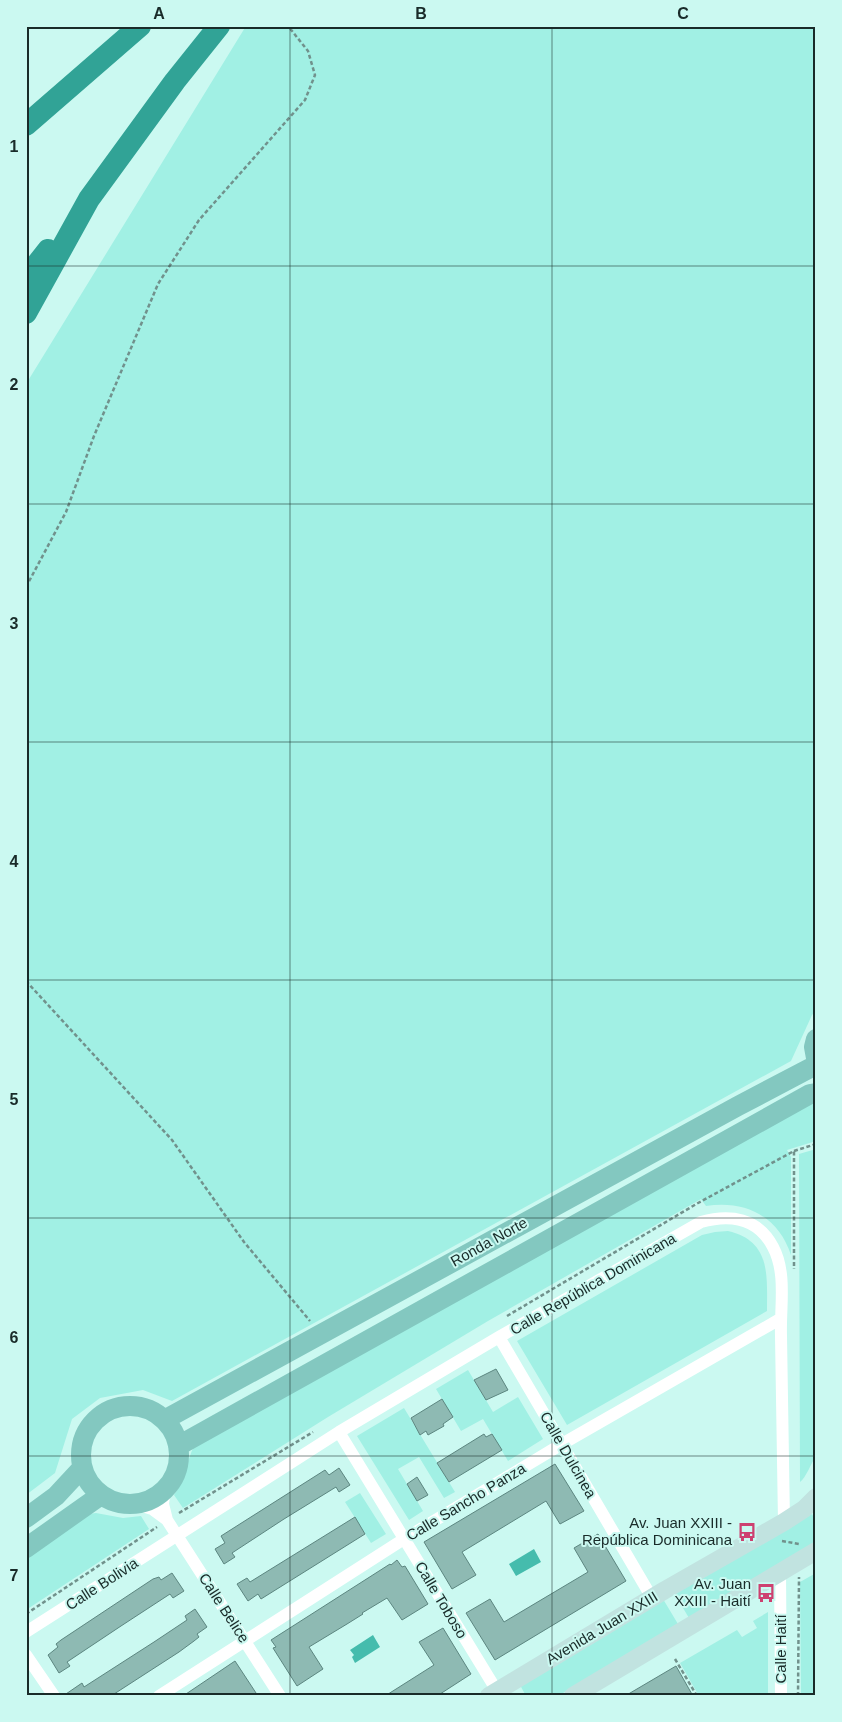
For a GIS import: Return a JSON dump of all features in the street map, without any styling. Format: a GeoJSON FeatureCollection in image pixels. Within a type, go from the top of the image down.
{"type":"FeatureCollection","features":[{"type":"Feature","properties":{"kind":"highway"},"geometry":{"type":"LineString","coordinates":[[26,125],[140,26]]}},
{"type":"Feature","properties":{"kind":"highway"},"geometry":{"type":"LineString","coordinates":[[26,284],[175,81],[219,26]]}},
{"type":"Feature","properties":{"kind":"highway"},"geometry":{"type":"LineString","coordinates":[[26,257],[89,198]]}},
{"type":"Feature","properties":{"kind":"highway"},"geometry":{"type":"LineString","coordinates":[[26,263],[89,198]]}},
{"type":"Feature","properties":{"kind":"highway"},"geometry":{"type":"LineString","coordinates":[[26,271],[89,198]]}},
{"type":"Feature","properties":{"kind":"highway"},"geometry":{"type":"LineString","coordinates":[[26,278],[89,198]]}},
{"type":"Feature","properties":{"kind":"highway"},"geometry":{"type":"LineString","coordinates":[[26,292],[89,198]]}},
{"type":"Feature","properties":{"kind":"highway"},"geometry":{"type":"LineString","coordinates":[[26,299],[89,198]]}},
{"type":"Feature","properties":{"kind":"highway"},"geometry":{"type":"LineString","coordinates":[[26,306],[89,198]]}},
{"type":"Feature","properties":{"kind":"highway"},"geometry":{"type":"LineString","coordinates":[[26,313],[89,198]]}},
{"type":"Feature","properties":{"kind":"main road"},"geometry":{"type":"LineString","coordinates":[[816,1039],[814,1047],[816,1058]]}},
{"type":"Feature","properties":{"kind":"main road","name":"Ronda Norte"},"geometry":{"type":"LineString","coordinates":[[164,1420],[816,1065]]}},
{"type":"Feature","properties":{"kind":"main road","name":"Ronda Norte"},"geometry":{"type":"LineString","coordinates":[[178,1446],[792,1104],[816,1093]]}},
{"type":"Feature","properties":{"kind":"main road"},"geometry":{"type":"LineString","coordinates":[[135,1406],[151,1411],[164,1420],[173,1432],[178,1446],[179,1460],[175,1473],[158,1495],[145,1502],[114,1502],[101,1495],[89,1483],[82,1468],[80,1452],[84,1436],[92,1423],[105,1413],[120,1407],[135,1406]]}},
{"type":"Feature","properties":{"kind":"main road"},"geometry":{"type":"LineString","coordinates":[[26,1518],[56,1496],[82,1468]]}},
{"type":"Feature","properties":{"kind":"main road"},"geometry":{"type":"LineString","coordinates":[[26,1548],[101,1495]]}},
{"type":"Feature","properties":{"kind":"main road","name":"Avenida Juan XXIII"},"geometry":{"type":"LineString","coordinates":[[493,1693],[784,1522],[804,1509],[816,1497]]}},
{"type":"Feature","properties":{"kind":"main road"},"geometry":{"type":"LineString","coordinates":[[573,1696],[816,1552]]}},
{"type":"Feature","properties":{"kind":"street","name":"Calle República Dominicana"},"geometry":{"type":"LineString","coordinates":[[177,1535],[339,1432],[500,1337],[701,1222],[725,1217],[739,1219],[764,1233],[773,1245],[781,1270],[780,1320],[784,1522]]}},
{"type":"Feature","properties":{"kind":"street","name":"Calle Sancho Panza"},"geometry":{"type":"LineString","coordinates":[[159,1696],[404,1539],[562,1444],[780,1320]]}},
{"type":"Feature","properties":{"kind":"street","name":"Calle Dulcinea"},"geometry":{"type":"LineString","coordinates":[[500,1337],[652,1598]]}},
{"type":"Feature","properties":{"kind":"street","name":"Calle Toboso"},"geometry":{"type":"LineString","coordinates":[[339,1432],[404,1539],[493,1693]]}},
{"type":"Feature","properties":{"kind":"street","name":"Calle Belice"},"geometry":{"type":"LineString","coordinates":[[165,1488],[163,1504],[167,1520],[280,1696]]}},
{"type":"Feature","properties":{"kind":"street","name":"Calle Belice"},"geometry":{"type":"LineString","coordinates":[[133,1503],[152,1509],[167,1520]]}},
{"type":"Feature","properties":{"kind":"street","name":"Calle Bolivia"},"geometry":{"type":"LineString","coordinates":[[26,1632],[177,1535]]}},
{"type":"Feature","properties":{"kind":"street","name":"Calle Haití"},"geometry":{"type":"LineString","coordinates":[[780,1572],[781,1696]]}},
{"type":"Feature","properties":{"kind":"street"},"geometry":{"type":"LineString","coordinates":[[26,1655],[54,1696]]}},
{"type":"Feature","properties":{"kind":"path"},"geometry":{"type":"LineString","coordinates":[[26,587],[66,512],[94,436],[158,284],[199,220],[305,100],[314,75],[308,51],[289,28]]}},
{"type":"Feature","properties":{"kind":"path"},"geometry":{"type":"LineString","coordinates":[[26,981],[172,1140],[244,1242],[321,1334]]}},
{"type":"Feature","properties":{"kind":"path"},"geometry":{"type":"LineString","coordinates":[[794,1151],[816,1144]]}},
{"type":"Feature","properties":{"kind":"path"},"geometry":{"type":"LineString","coordinates":[[675,1659],[697,1696]]}},
{"type":"Feature","properties":{"kind":"shaded area"},"geometry":{"type":"Polygon","coordinates":[[[246,26],[816,26],[816,1011],[812,1015],[791,1061],[172,1401],[143,1390],[100,1398],[72,1419],[55,1473],[26,1495],[26,384],[246,26]]]}},
{"type":"Feature","properties":{"kind":"shaded area"},"geometry":{"type":"Polygon","coordinates":[[[816,1101],[816,1141],[787,1150],[791,1157],[791,1255],[778,1230],[758,1214],[734,1206],[706,1206],[701,1199],[488,1321],[328,1417],[183,1508],[174,1495],[181,1483],[194,1446],[816,1101]]]}},
{"type":"Feature","properties":{"kind":"shaded area"},"geometry":{"type":"Polygon","coordinates":[[[816,1149],[816,1456],[800,1482],[799,1154],[816,1149]]]}},
{"type":"Feature","properties":{"kind":"shaded area"},"geometry":{"type":"Polygon","coordinates":[[[728,1231],[742,1236],[752,1243],[764,1261],[767,1285],[767,1311],[567,1425],[517,1341],[702,1235],[728,1231]]]}},
{"type":"Feature","properties":{"kind":"shaded area"},"geometry":{"type":"Polygon","coordinates":[[[468,1370],[493,1412],[518,1397],[543,1439],[508,1461],[483,1419],[461,1431],[436,1389],[468,1370]]]}},
{"type":"Feature","properties":{"kind":"shaded area"},"geometry":{"type":"Polygon","coordinates":[[[404,1408],[455,1492],[444,1498],[419,1457],[398,1469],[423,1511],[409,1520],[357,1436],[404,1408]]]}},
{"type":"Feature","properties":{"kind":"shaded area"},"geometry":{"type":"Polygon","coordinates":[[[360,1493],[386,1534],[371,1543],[345,1502],[360,1493]]]}},
{"type":"Feature","properties":{"kind":"shaded area"},"geometry":{"type":"Polygon","coordinates":[[[96,1513],[123,1518],[141,1516],[149,1529],[26,1610],[26,1554],[88,1514],[96,1513]]]}},
{"type":"Feature","properties":{"kind":"shaded area"},"geometry":{"type":"Polygon","coordinates":[[[812,1514],[816,1522],[816,1546],[689,1618],[674,1593],[812,1514]]]}},
{"type":"Feature","properties":{"kind":"shaded area"},"geometry":{"type":"Polygon","coordinates":[[[534,1549],[541,1562],[516,1576],[509,1564],[534,1549]]]}},
{"type":"Feature","properties":{"kind":"shaded area"},"geometry":{"type":"Polygon","coordinates":[[[816,1573],[816,1696],[801,1696],[800,1582],[816,1573]]]}},
{"type":"Feature","properties":{"kind":"shaded area"},"geometry":{"type":"Polygon","coordinates":[[[663,1599],[678,1624],[558,1696],[526,1696],[520,1685],[663,1599]]]}},
{"type":"Feature","properties":{"kind":"shaded area"},"geometry":{"type":"Polygon","coordinates":[[[768,1612],[768,1696],[699,1696],[680,1663],[737,1630],[742,1637],[757,1628],[753,1621],[768,1612]]]}},
{"type":"Feature","properties":{"kind":"shaded area"},"geometry":{"type":"Polygon","coordinates":[[[373,1635],[380,1647],[355,1663],[352,1657],[354,1655],[350,1650],[373,1635]]]}},
{"type":"Feature","properties":{"kind":"building"},"geometry":{"type":"Polygon","coordinates":[[[496,1369],[508,1390],[486,1400],[474,1380],[496,1369]]]}},
{"type":"Feature","properties":{"kind":"building"},"geometry":{"type":"Polygon","coordinates":[[[442,1399],[453,1417],[443,1424],[444,1426],[428,1435],[426,1431],[420,1435],[411,1418],[442,1399]]]}},
{"type":"Feature","properties":{"kind":"building"},"geometry":{"type":"Polygon","coordinates":[[[484,1434],[486,1437],[492,1434],[502,1450],[449,1482],[437,1463],[484,1434]]]}},
{"type":"Feature","properties":{"kind":"building"},"geometry":{"type":"Polygon","coordinates":[[[555,1464],[584,1511],[560,1524],[546,1501],[462,1552],[476,1575],[452,1589],[424,1542],[555,1464]]]}},
{"type":"Feature","properties":{"kind":"building"},"geometry":{"type":"Polygon","coordinates":[[[339,1468],[350,1485],[339,1492],[336,1487],[284,1519],[232,1553],[235,1557],[224,1564],[215,1549],[225,1543],[221,1536],[325,1470],[329,1475],[339,1468]]]}},
{"type":"Feature","properties":{"kind":"building"},"geometry":{"type":"Polygon","coordinates":[[[417,1477],[428,1495],[417,1501],[407,1484],[417,1477]]]}},
{"type":"Feature","properties":{"kind":"building"},"geometry":{"type":"Polygon","coordinates":[[[355,1517],[365,1534],[261,1599],[258,1594],[248,1601],[237,1584],[247,1578],[250,1582],[355,1517]]]}},
{"type":"Feature","properties":{"kind":"building"},"geometry":{"type":"Polygon","coordinates":[[[598,1534],[626,1581],[495,1660],[466,1613],[490,1599],[504,1622],[588,1572],[574,1548],[598,1534]]]}},
{"type":"Feature","properties":{"kind":"building"},"geometry":{"type":"Polygon","coordinates":[[[397,1560],[402,1567],[405,1566],[428,1604],[402,1620],[387,1598],[362,1613],[309,1647],[323,1669],[297,1686],[273,1648],[276,1647],[271,1640],[397,1560]]]}},
{"type":"Feature","properties":{"kind":"building"},"geometry":{"type":"Polygon","coordinates":[[[172,1573],[184,1591],[173,1598],[170,1594],[121,1626],[67,1662],[70,1666],[59,1673],[48,1655],[58,1647],[56,1644],[153,1579],[159,1577],[161,1580],[172,1573]]]}},
{"type":"Feature","properties":{"kind":"building"},"geometry":{"type":"Polygon","coordinates":[[[195,1609],[207,1627],[197,1634],[199,1637],[179,1652],[111,1696],[63,1696],[82,1683],[84,1687],[154,1642],[187,1620],[185,1616],[195,1609]]]}},
{"type":"Feature","properties":{"kind":"building"},"geometry":{"type":"Polygon","coordinates":[[[443,1628],[471,1674],[437,1696],[385,1696],[434,1665],[419,1642],[443,1628]]]}},
{"type":"Feature","properties":{"kind":"building"},"geometry":{"type":"Polygon","coordinates":[[[235,1661],[258,1696],[183,1696],[235,1661]]]}},
{"type":"Feature","properties":{"kind":"building"},"geometry":{"type":"Polygon","coordinates":[[[676,1666],[693,1696],[625,1696],[676,1666]]]}},
{"type":"Feature","properties":{"kind":"place","name":"Av. Juan XXIII - República Dominicana"},"geometry":{"type":"Point","coordinates":[747,1532]}},
{"type":"Feature","properties":{"kind":"place","name":"Av. Juan XXIII - Haití"},"geometry":{"type":"Point","coordinates":[766,1593]}}]}
